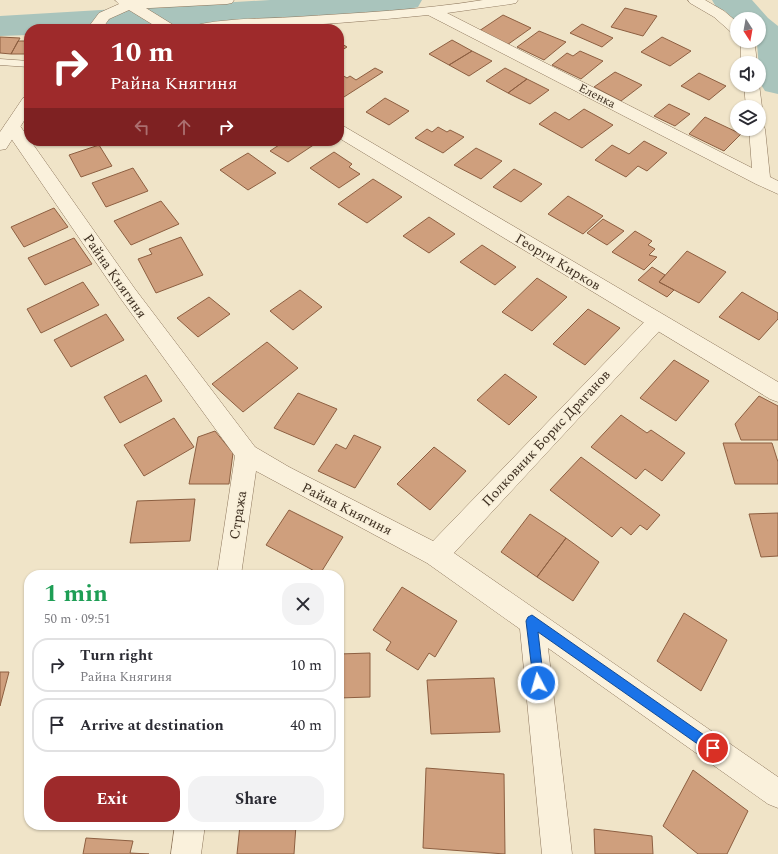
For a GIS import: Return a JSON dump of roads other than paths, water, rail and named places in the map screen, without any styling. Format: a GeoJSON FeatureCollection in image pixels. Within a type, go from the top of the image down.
{"type":"FeatureCollection","features":[{"type":"Feature","properties":{"kind":"street"},"geometry":{"type":"LineString","coordinates":[[104,16],[105,0]]}},
{"type":"Feature","properties":{"kind":"street"},"geometry":{"type":"LineString","coordinates":[[98,24],[104,16],[134,4],[227,0]]}},
{"type":"Feature","properties":{"kind":"street"},"geometry":{"type":"LineString","coordinates":[[236,24],[432,11],[511,0]]}},
{"type":"Feature","properties":{"kind":"street"},"geometry":{"type":"LineString","coordinates":[[695,0],[720,14],[730,23]]}},
{"type":"Feature","properties":{"kind":"street"},"geometry":{"type":"LineString","coordinates":[[134,4],[163,24]]}},
{"type":"Feature","properties":{"kind":"street","name":"Еленка"},"geometry":{"type":"LineString","coordinates":[[432,11],[778,188]]}},
{"type":"Feature","properties":{"kind":"street"},"geometry":{"type":"LineString","coordinates":[[6,136],[24,109]]}},
{"type":"Feature","properties":{"kind":"street","name":"Георги Кирков"},"geometry":{"type":"LineString","coordinates":[[344,134],[778,393]]}},
{"type":"Feature","properties":{"kind":"street","name":"Райна Княгиня"},"geometry":{"type":"LineString","coordinates":[[6,136],[128,294],[247,454],[281,474],[436,555],[778,794]]}},
{"type":"Feature","properties":{"kind":"street"},"geometry":{"type":"LineString","coordinates":[[758,136],[762,180]]}},
{"type":"Feature","properties":{"kind":"street","name":"Полковник Борис Драганов"},"geometry":{"type":"LineString","coordinates":[[436,555],[657,322]]}},
{"type":"Feature","properties":{"kind":"street","name":"Стража"},"geometry":{"type":"LineString","coordinates":[[230,570],[247,454]]}},
{"type":"Feature","properties":{"kind":"street"},"geometry":{"type":"LineString","coordinates":[[532,621],[557,854]]}},
{"type":"Feature","properties":{"kind":"street"},"geometry":{"type":"LineString","coordinates":[[186,854],[189,830]]}},
{"type":"Feature","properties":{"kind":"lane"},"geometry":{"type":"LineString","coordinates":[[0,62],[24,64]]}},
{"type":"Feature","properties":{"kind":"waterway"},"geometry":{"type":"LineString","coordinates":[[38,24],[188,16],[406,0]]}},
{"type":"Feature","properties":{"kind":"waterway"},"geometry":{"type":"LineString","coordinates":[[728,0],[737,4],[745,12]]}},
{"type":"Feature","properties":{"kind":"waterway"},"geometry":{"type":"LineString","coordinates":[[0,26],[24,25]]}},
{"type":"Feature","properties":{"kind":"waterway"},"geometry":{"type":"LineString","coordinates":[[766,33],[774,41],[778,83]]}}]}
